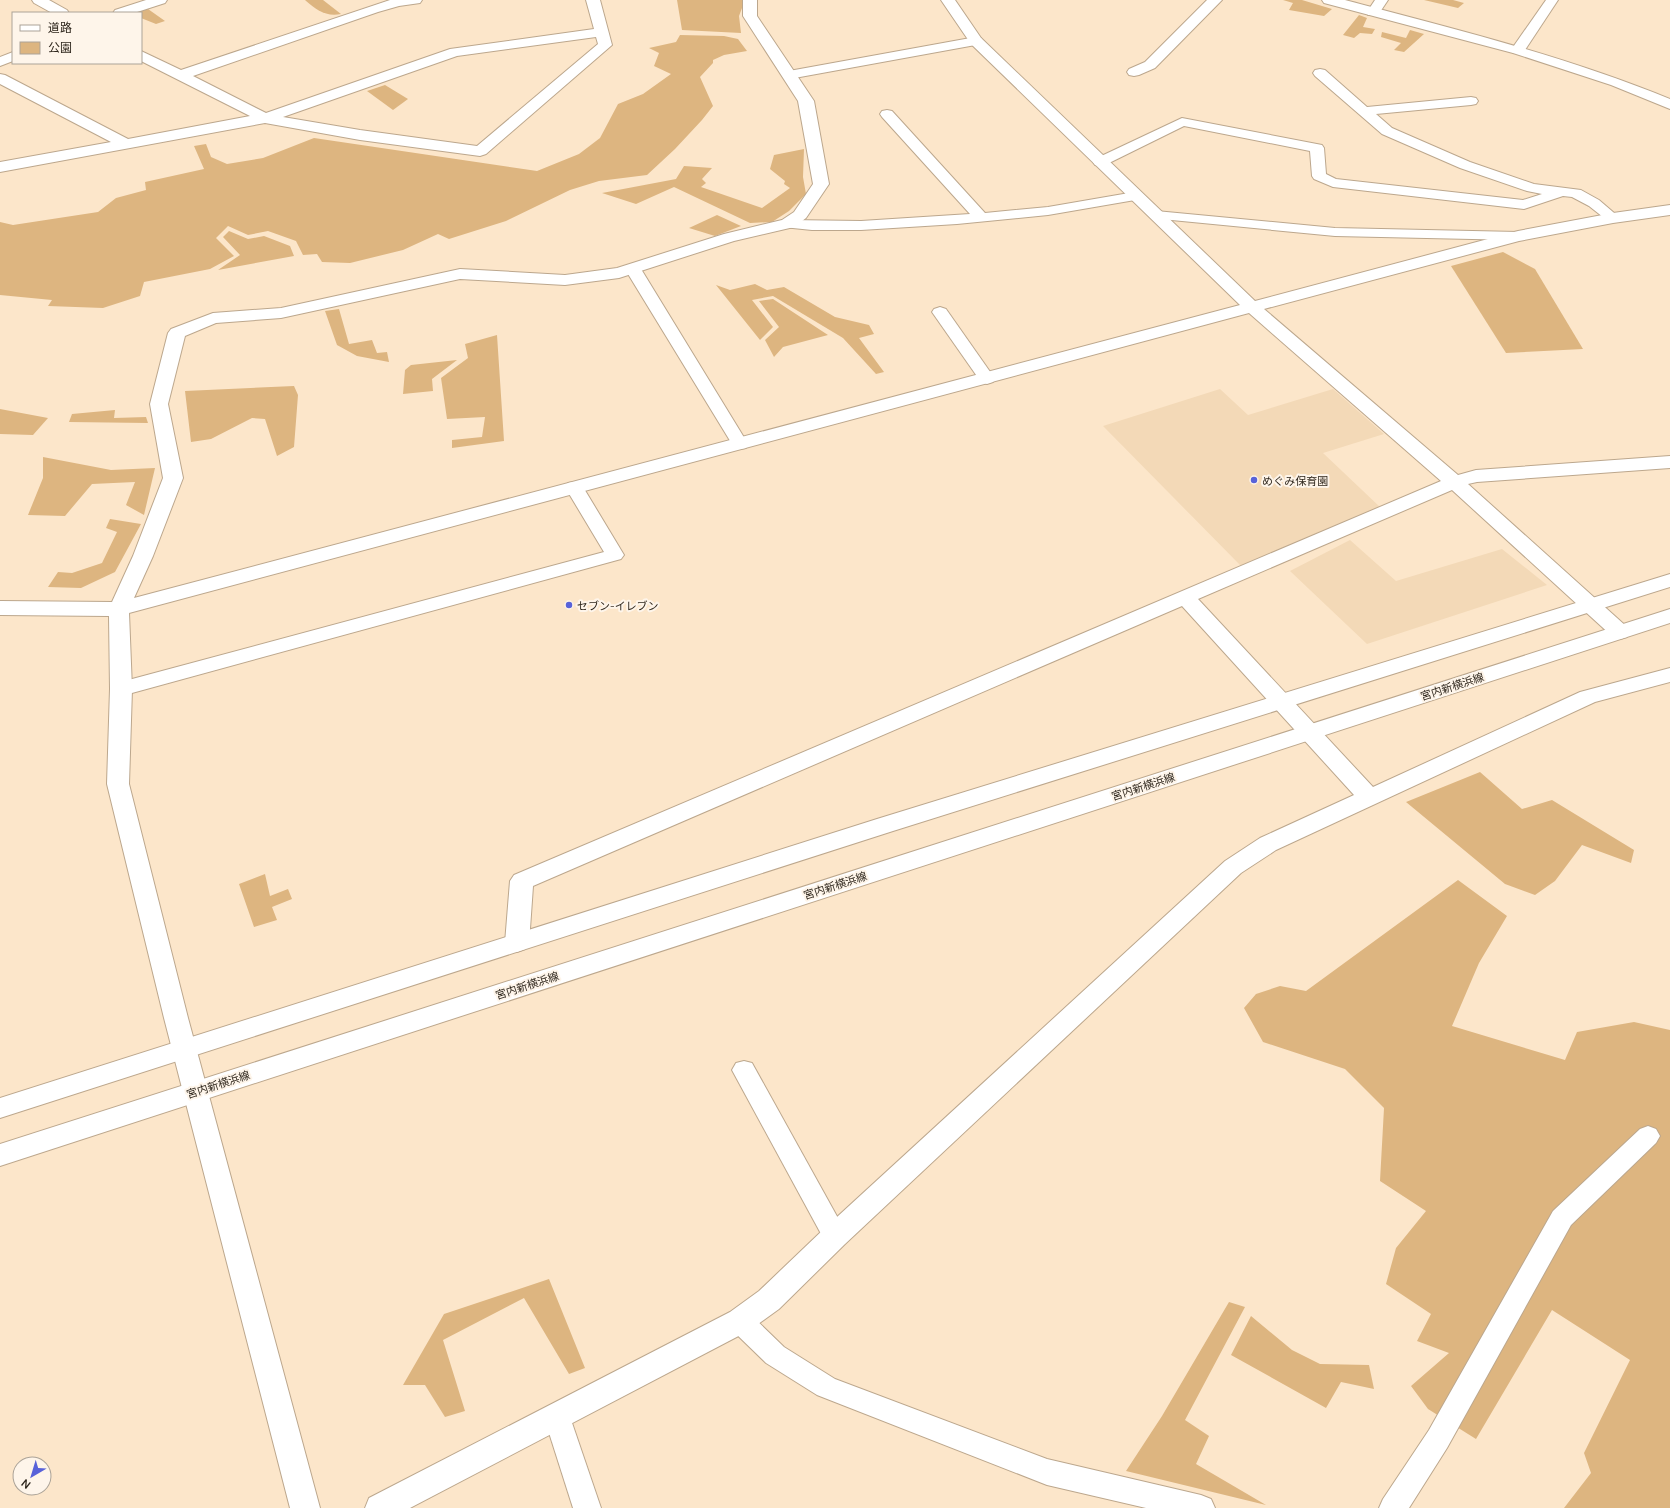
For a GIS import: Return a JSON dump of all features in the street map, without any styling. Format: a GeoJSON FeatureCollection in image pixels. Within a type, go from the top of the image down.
{"type":"FeatureCollection","features":[{"type":"Feature","properties":{"kind":"street"},"geometry":{"type":"LineString","coordinates":[[39,0],[60,12]]}},
{"type":"Feature","properties":{"kind":"street"},"geometry":{"type":"LineString","coordinates":[[123,12],[160,0]]}},
{"type":"Feature","properties":{"kind":"street"},"geometry":{"type":"LineString","coordinates":[[180,75],[374,9],[398,2],[415,0]]}},
{"type":"Feature","properties":{"kind":"street"},"geometry":{"type":"LineString","coordinates":[[142,56],[265,118],[360,135],[480,152],[605,45],[593,0]]}},
{"type":"Feature","properties":{"kind":"street"},"geometry":{"type":"LineString","coordinates":[[305,1508],[184,1050],[118,784],[121,689],[119,608],[143,556],[173,478],[159,404],[177,333],[213,318],[281,314],[460,274],[565,280],[619,273],[730,237],[788,224],[800,215],[822,184],[806,101],[750,16],[750,0]]}},
{"type":"Feature","properties":{"kind":"street"},"geometry":{"type":"LineString","coordinates":[[948,0],[976,41],[1135,196],[1253,308],[1454,482],[1620,632]]}},
{"type":"Feature","properties":{"kind":"street"},"geometry":{"type":"LineString","coordinates":[[1134,72],[1150,65],[1215,0]]}},
{"type":"Feature","properties":{"kind":"street"},"geometry":{"type":"LineString","coordinates":[[1329,0],[1518,50],[1616,82],[1670,104]]}},
{"type":"Feature","properties":{"kind":"street"},"geometry":{"type":"LineString","coordinates":[[0,167],[265,118],[455,52],[601,32]]}},
{"type":"Feature","properties":{"kind":"street"},"geometry":{"type":"LineString","coordinates":[[0,62],[12,56]]}},
{"type":"Feature","properties":{"kind":"street"},"geometry":{"type":"LineString","coordinates":[[0,78],[125,143]]}},
{"type":"Feature","properties":{"kind":"street"},"geometry":{"type":"LineString","coordinates":[[2,609],[119,608],[1253,308],[1518,236],[1613,218],[1670,210]]}},
{"type":"Feature","properties":{"kind":"street"},"geometry":{"type":"LineString","coordinates":[[517,943],[522,881],[1454,482],[1476,476],[1670,462]]}},
{"type":"Feature","properties":{"kind":"street"},"geometry":{"type":"LineString","coordinates":[[0,1108],[900,820],[1670,580]]}},
{"type":"Feature","properties":{"kind":"street"},"geometry":{"type":"LineString","coordinates":[[1185,597],[1368,796]]}},
{"type":"Feature","properties":{"kind":"street","name":"宮内新横浜線"},"geometry":{"type":"LineString","coordinates":[[0,1155],[1670,616]]}},
{"type":"Feature","properties":{"kind":"street"},"geometry":{"type":"LineString","coordinates":[[380,1508],[740,1321],[769,1300],[835,1236],[1233,867],[1268,844],[1368,796],[1588,697],[1670,675]]}},
{"type":"Feature","properties":{"kind":"lane"},"geometry":{"type":"LineString","coordinates":[[1373,12],[1382,0]]}},
{"type":"Feature","properties":{"kind":"lane"},"geometry":{"type":"LineString","coordinates":[[1518,50],[1552,0]]}},
{"type":"Feature","properties":{"kind":"lane"},"geometry":{"type":"LineString","coordinates":[[789,75],[976,41]]}},
{"type":"Feature","properties":{"kind":"lane"},"geometry":{"type":"LineString","coordinates":[[1320,73],[1387,131],[1465,165],[1532,188],[1576,193],[1594,203],[1613,218]]}},
{"type":"Feature","properties":{"kind":"lane"},"geometry":{"type":"LineString","coordinates":[[1364,111],[1471,100]]}},
{"type":"Feature","properties":{"kind":"lane"},"geometry":{"type":"LineString","coordinates":[[887,114],[981,218]]}},
{"type":"Feature","properties":{"kind":"lane"},"geometry":{"type":"LineString","coordinates":[[1100,162],[1182,122],[1317,148],[1319,176],[1332,183],[1524,205],[1560,192]]}},
{"type":"Feature","properties":{"kind":"lane"},"geometry":{"type":"LineString","coordinates":[[788,224],[824,227],[890,226],[1048,211],[1135,196]]}},
{"type":"Feature","properties":{"kind":"lane"},"geometry":{"type":"LineString","coordinates":[[1156,215],[1335,232],[1518,236]]}},
{"type":"Feature","properties":{"kind":"lane"},"geometry":{"type":"LineString","coordinates":[[633,269],[740,444]]}},
{"type":"Feature","properties":{"kind":"lane"},"geometry":{"type":"LineString","coordinates":[[940,312],[987,378]]}},
{"type":"Feature","properties":{"kind":"lane"},"geometry":{"type":"LineString","coordinates":[[121,689],[615,555],[574,488]]}},
{"type":"Feature","properties":{"kind":"lane"},"geometry":{"type":"LineString","coordinates":[[744,1070],[835,1236]]}},
{"type":"Feature","properties":{"kind":"lane"},"geometry":{"type":"LineString","coordinates":[[1393,1508],[1438,1438],[1562,1218],[1648,1136]]}},
{"type":"Feature","properties":{"kind":"lane"},"geometry":{"type":"LineString","coordinates":[[740,1321],[775,1355],[826,1387],[1047,1472],[1201,1508]]}},
{"type":"Feature","properties":{"kind":"lane"},"geometry":{"type":"LineString","coordinates":[[557,1417],[587,1508]]}},
{"type":"Feature","properties":{"kind":"shaded area","name":"めぐみ保育園"},"geometry":{"type":"Polygon","coordinates":[[[1220,389],[1248,415],[1333,389],[1384,434],[1323,453],[1381,508],[1242,567],[1103,426],[1220,389]]]}},
{"type":"Feature","properties":{"kind":"shaded area"},"geometry":{"type":"Polygon","coordinates":[[[1350,540],[1396,581],[1502,549],[1547,585],[1367,644],[1290,571],[1350,540]]]}},
{"type":"Feature","properties":{"kind":"green space"},"geometry":{"type":"Polygon","coordinates":[[[305,0],[323,0],[341,14],[326,14],[313,7],[305,0]]]}},
{"type":"Feature","properties":{"kind":"green space"},"geometry":{"type":"Polygon","coordinates":[[[677,0],[745,0],[739,16],[741,33],[682,30],[677,0]]]}},
{"type":"Feature","properties":{"kind":"green space"},"geometry":{"type":"Polygon","coordinates":[[[1283,0],[1302,0],[1332,9],[1324,16],[1289,10],[1293,3],[1283,0]]]}},
{"type":"Feature","properties":{"kind":"green space"},"geometry":{"type":"Polygon","coordinates":[[[1424,0],[1453,0],[1464,3],[1458,8],[1424,0]]]}},
{"type":"Feature","properties":{"kind":"green space"},"geometry":{"type":"Polygon","coordinates":[[[148,9],[165,21],[156,24],[142,18],[142,12],[138,12],[148,9]]]}},
{"type":"Feature","properties":{"kind":"green space"},"geometry":{"type":"Polygon","coordinates":[[[1359,15],[1367,18],[1363,27],[1375,29],[1372,34],[1360,33],[1354,38],[1343,35],[1359,15]]]}},
{"type":"Feature","properties":{"kind":"green space"},"geometry":{"type":"Polygon","coordinates":[[[1410,30],[1424,34],[1404,52],[1394,50],[1401,43],[1381,37],[1382,32],[1406,38],[1410,30]]]}},
{"type":"Feature","properties":{"kind":"green space"},"geometry":{"type":"Polygon","coordinates":[[[680,35],[724,36],[738,39],[747,51],[724,55],[713,60],[713,63],[700,77],[713,106],[675,149],[647,175],[599,181],[570,190],[506,221],[449,239],[438,234],[403,250],[350,263],[322,262],[317,254],[303,255],[296,241],[268,231],[248,235],[228,226],[216,238],[234,256],[210,269],[144,282],[140,296],[103,308],[48,306],[52,300],[0,295],[0,222],[13,225],[98,212],[116,198],[146,190],[145,182],[204,169],[194,146],[206,144],[211,157],[227,164],[263,158],[314,138],[537,171],[579,154],[600,138],[618,104],[643,94],[671,74],[654,66],[659,53],[649,48],[676,42],[680,35]]]}},
{"type":"Feature","properties":{"kind":"green space"},"geometry":{"type":"Polygon","coordinates":[[[385,85],[408,99],[393,110],[367,91],[385,85]]]}},
{"type":"Feature","properties":{"kind":"green space"},"geometry":{"type":"Polygon","coordinates":[[[804,149],[803,177],[806,194],[789,211],[772,222],[750,223],[674,187],[636,204],[602,193],[676,179],[684,166],[712,168],[702,179],[706,183],[701,187],[762,208],[790,188],[784,184],[785,181],[770,169],[774,155],[804,149]]]}},
{"type":"Feature","properties":{"kind":"green space"},"geometry":{"type":"Polygon","coordinates":[[[717,215],[741,226],[715,236],[689,228],[717,215]]]}},
{"type":"Feature","properties":{"kind":"green space"},"geometry":{"type":"Polygon","coordinates":[[[229,231],[248,239],[264,236],[290,246],[294,256],[218,270],[240,255],[223,237],[229,231]]]}},
{"type":"Feature","properties":{"kind":"green space"},"geometry":{"type":"Polygon","coordinates":[[[1503,252],[1535,269],[1583,349],[1506,353],[1451,266],[1503,252]]]}},
{"type":"Feature","properties":{"kind":"green space"},"geometry":{"type":"Polygon","coordinates":[[[755,284],[767,290],[784,287],[835,317],[869,325],[874,334],[859,338],[884,372],[876,374],[843,338],[773,296],[752,300],[773,327],[760,340],[716,285],[730,290],[755,284]]]}},
{"type":"Feature","properties":{"kind":"green space"},"geometry":{"type":"Polygon","coordinates":[[[773,299],[828,335],[783,347],[774,357],[765,340],[779,327],[759,301],[773,299]]]}},
{"type":"Feature","properties":{"kind":"green space"},"geometry":{"type":"Polygon","coordinates":[[[339,309],[349,344],[372,340],[377,353],[387,352],[389,362],[357,356],[337,345],[325,311],[339,309]]]}},
{"type":"Feature","properties":{"kind":"green space"},"geometry":{"type":"Polygon","coordinates":[[[497,335],[504,441],[452,448],[452,440],[482,437],[485,417],[447,419],[441,378],[468,358],[465,344],[497,335]]]}},
{"type":"Feature","properties":{"kind":"green space"},"geometry":{"type":"Polygon","coordinates":[[[457,360],[432,379],[433,391],[403,394],[405,370],[411,365],[457,360]]]}},
{"type":"Feature","properties":{"kind":"green space"},"geometry":{"type":"Polygon","coordinates":[[[294,386],[298,395],[294,447],[277,456],[265,419],[252,418],[211,439],[191,442],[185,391],[294,386]]]}},
{"type":"Feature","properties":{"kind":"green space"},"geometry":{"type":"Polygon","coordinates":[[[0,409],[48,418],[33,435],[0,434],[0,409]]]}},
{"type":"Feature","properties":{"kind":"green space"},"geometry":{"type":"Polygon","coordinates":[[[115,410],[114,418],[146,417],[148,423],[69,422],[72,414],[115,410]]]}},
{"type":"Feature","properties":{"kind":"green space"},"geometry":{"type":"Polygon","coordinates":[[[43,457],[111,470],[155,468],[144,515],[126,505],[135,482],[92,484],[65,516],[28,515],[43,478],[43,457]]]}},
{"type":"Feature","properties":{"kind":"green space"},"geometry":{"type":"Polygon","coordinates":[[[110,519],[141,524],[115,572],[81,588],[48,587],[58,572],[72,573],[102,563],[117,532],[106,528],[110,519]]]}},
{"type":"Feature","properties":{"kind":"green space"},"geometry":{"type":"Polygon","coordinates":[[[1480,772],[1522,809],[1552,800],[1634,850],[1631,863],[1582,845],[1555,881],[1535,895],[1505,884],[1406,802],[1480,772]]]}},
{"type":"Feature","properties":{"kind":"green space"},"geometry":{"type":"Polygon","coordinates":[[[265,874],[270,896],[288,889],[292,899],[272,907],[277,920],[254,927],[239,884],[265,874]]]}},
{"type":"Feature","properties":{"kind":"green space"},"geometry":{"type":"Polygon","coordinates":[[[1458,880],[1507,916],[1479,963],[1452,1026],[1565,1060],[1577,1032],[1634,1022],[1670,1030],[1670,1508],[1564,1508],[1591,1473],[1584,1453],[1630,1360],[1552,1310],[1476,1439],[1428,1409],[1411,1386],[1449,1353],[1417,1341],[1431,1314],[1386,1284],[1396,1248],[1426,1211],[1380,1181],[1384,1108],[1345,1069],[1263,1042],[1244,1008],[1256,994],[1280,986],[1306,991],[1458,880]]]}},
{"type":"Feature","properties":{"kind":"green space"},"geometry":{"type":"Polygon","coordinates":[[[549,1279],[585,1368],[569,1374],[524,1298],[443,1340],[465,1411],[445,1417],[425,1385],[403,1385],[444,1314],[549,1279]]]}},
{"type":"Feature","properties":{"kind":"green space"},"geometry":{"type":"Polygon","coordinates":[[[1229,1302],[1245,1307],[1185,1420],[1209,1436],[1196,1464],[1266,1505],[1126,1471],[1162,1416],[1229,1302]]]}},
{"type":"Feature","properties":{"kind":"green space"},"geometry":{"type":"Polygon","coordinates":[[[1251,1316],[1292,1350],[1320,1364],[1369,1365],[1374,1389],[1341,1382],[1326,1408],[1231,1355],[1251,1316]]]}},
{"type":"Feature","properties":{"kind":"place","name":"めぐみ保育園"},"geometry":{"type":"Point","coordinates":[1254,480]}},
{"type":"Feature","properties":{"kind":"place","name":"セブン-イレブン"},"geometry":{"type":"Point","coordinates":[569,605]}}]}
